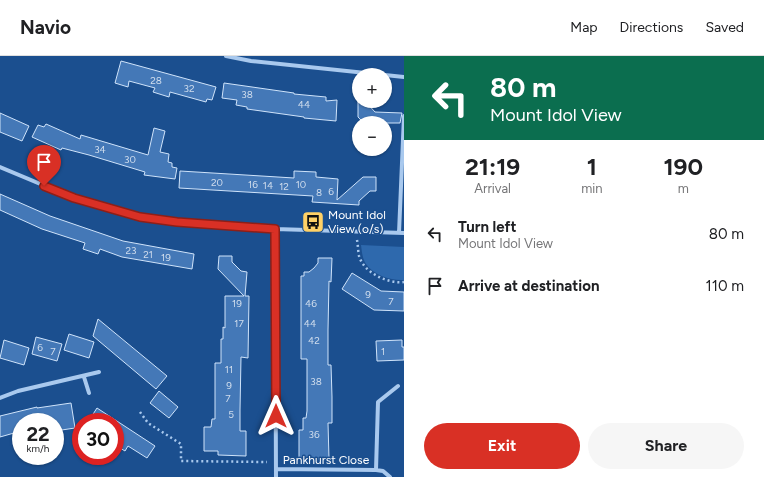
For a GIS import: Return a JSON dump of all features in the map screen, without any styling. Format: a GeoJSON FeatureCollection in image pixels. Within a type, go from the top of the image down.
{"type":"FeatureCollection","features":[{"type":"Feature","properties":{"kind":"street"},"geometry":{"type":"LineString","coordinates":[[226,56],[251,61],[404,77]]}},
{"type":"Feature","properties":{"kind":"street"},"geometry":{"type":"LineString","coordinates":[[399,233],[404,116]]}},
{"type":"Feature","properties":{"kind":"street"},"geometry":{"type":"LineString","coordinates":[[0,167],[74,198],[140,217],[177,222],[275,229],[404,233]]}},
{"type":"Feature","properties":{"kind":"street"},"geometry":{"type":"LineString","coordinates":[[275,229],[276,477]]}},
{"type":"Feature","properties":{"kind":"street"},"geometry":{"type":"LineString","coordinates":[[0,398],[18,391],[84,377],[99,372]]}},
{"type":"Feature","properties":{"kind":"street"},"geometry":{"type":"LineString","coordinates":[[84,377],[89,393]]}},
{"type":"Feature","properties":{"kind":"street","name":"Pankhurst Close"},"geometry":{"type":"LineString","coordinates":[[376,470],[378,402],[398,386]]}},
{"type":"Feature","properties":{"kind":"street","name":"Pankhurst Close"},"geometry":{"type":"LineString","coordinates":[[276,469],[376,470],[383,471],[390,477]]}},
{"type":"Feature","properties":{"kind":"path"},"geometry":{"type":"LineString","coordinates":[[356,231],[359,257],[364,265],[372,272],[386,280],[404,282]]}},
{"type":"Feature","properties":{"kind":"path"},"geometry":{"type":"LineString","coordinates":[[140,412],[148,423],[181,444],[181,461],[276,462]]}},
{"type":"Feature","properties":{"kind":"shaded area"},"geometry":{"type":"Polygon","coordinates":[[[361,245],[404,247],[404,280],[383,276],[369,268],[362,254],[361,245]]]}},
{"type":"Feature","properties":{"kind":"building"},"geometry":{"type":"Polygon","coordinates":[[[121,61],[216,87],[212,100],[207,99],[206,102],[170,92],[169,97],[153,92],[155,88],[129,81],[128,87],[115,83],[121,61]]]}},
{"type":"Feature","properties":{"kind":"building"},"geometry":{"type":"Polygon","coordinates":[[[224,83],[294,94],[326,97],[326,101],[337,100],[336,121],[304,118],[247,109],[247,107],[236,105],[237,100],[222,98],[224,83]]]}},
{"type":"Feature","properties":{"kind":"building"},"geometry":{"type":"Polygon","coordinates":[[[358,108],[371,108],[375,112],[402,113],[400,123],[392,123],[392,116],[358,116],[358,108]]]}},
{"type":"Feature","properties":{"kind":"building"},"geometry":{"type":"Polygon","coordinates":[[[0,113],[29,126],[22,141],[0,132],[0,113]]]}},
{"type":"Feature","properties":{"kind":"building"},"geometry":{"type":"Polygon","coordinates":[[[46,124],[80,139],[81,135],[148,155],[154,128],[165,131],[160,152],[169,154],[168,162],[172,163],[172,167],[177,168],[175,179],[144,175],[145,172],[89,155],[62,148],[61,150],[32,137],[38,125],[44,127],[46,124]]]}},
{"type":"Feature","properties":{"kind":"building"},"geometry":{"type":"Polygon","coordinates":[[[180,171],[294,178],[294,171],[316,172],[316,177],[338,179],[337,200],[363,177],[376,177],[376,191],[370,191],[359,201],[359,205],[312,202],[313,196],[179,188],[180,171]]]}},
{"type":"Feature","properties":{"kind":"building"},"geometry":{"type":"Polygon","coordinates":[[[0,194],[50,216],[123,241],[194,254],[192,269],[122,257],[100,249],[98,254],[83,249],[85,243],[42,229],[0,210],[0,194]]]}},
{"type":"Feature","properties":{"kind":"building"},"geometry":{"type":"Polygon","coordinates":[[[219,256],[232,256],[232,262],[241,271],[247,272],[245,296],[249,296],[248,358],[241,357],[240,410],[240,431],[246,431],[246,456],[218,455],[218,451],[204,451],[204,427],[211,427],[212,419],[215,419],[215,363],[221,363],[221,339],[223,339],[223,327],[225,328],[225,296],[244,296],[218,269],[219,256]]]}},
{"type":"Feature","properties":{"kind":"building"},"geometry":{"type":"Polygon","coordinates":[[[318,258],[332,258],[331,282],[329,281],[328,330],[328,365],[331,365],[332,397],[332,423],[328,423],[329,459],[299,459],[299,430],[303,430],[303,418],[306,418],[307,411],[307,359],[301,359],[301,276],[304,276],[304,272],[309,272],[314,268],[318,263],[318,258]]]}},
{"type":"Feature","properties":{"kind":"building"},"geometry":{"type":"Polygon","coordinates":[[[352,273],[381,291],[404,292],[404,311],[374,310],[342,289],[352,273]]]}},
{"type":"Feature","properties":{"kind":"building"},"geometry":{"type":"Polygon","coordinates":[[[98,319],[167,376],[156,389],[93,336],[98,319]]]}},
{"type":"Feature","properties":{"kind":"building"},"geometry":{"type":"Polygon","coordinates":[[[69,334],[94,342],[89,358],[64,350],[69,334]]]}},
{"type":"Feature","properties":{"kind":"building"},"geometry":{"type":"Polygon","coordinates":[[[36,337],[62,344],[57,361],[32,354],[36,337]]]}},
{"type":"Feature","properties":{"kind":"building"},"geometry":{"type":"Polygon","coordinates":[[[4,340],[29,348],[24,365],[0,358],[4,340]]]}},
{"type":"Feature","properties":{"kind":"building"},"geometry":{"type":"Polygon","coordinates":[[[402,340],[402,347],[404,347],[404,360],[377,361],[376,341],[402,340]]]}},
{"type":"Feature","properties":{"kind":"building"},"geometry":{"type":"Polygon","coordinates":[[[159,391],[178,407],[169,418],[150,403],[159,391]]]}},
{"type":"Feature","properties":{"kind":"building"},"geometry":{"type":"Polygon","coordinates":[[[71,403],[73,413],[72,428],[64,430],[64,413],[12,413],[71,403]]]}},
{"type":"Feature","properties":{"kind":"building"},"geometry":{"type":"Polygon","coordinates":[[[97,408],[105,413],[94,413],[97,408]]]}},
{"type":"Feature","properties":{"kind":"building"},"geometry":{"type":"Polygon","coordinates":[[[12,413],[12,434],[0,437],[0,416],[12,413]]]}},
{"type":"Feature","properties":{"kind":"building"},"geometry":{"type":"Polygon","coordinates":[[[124,426],[155,446],[147,458],[128,446],[125,451],[124,426]]]}},
{"type":"Feature","properties":{"kind":"place","name":"Mount Idol View (o/s)"},"geometry":{"type":"Point","coordinates":[313,222]}},
{"type":"Feature","properties":{"kind":"route"},"geometry":{"type":"LineString","coordinates":[[44,186],[74,198],[140,217],[177,222],[275,229],[276,416]]}}]}
